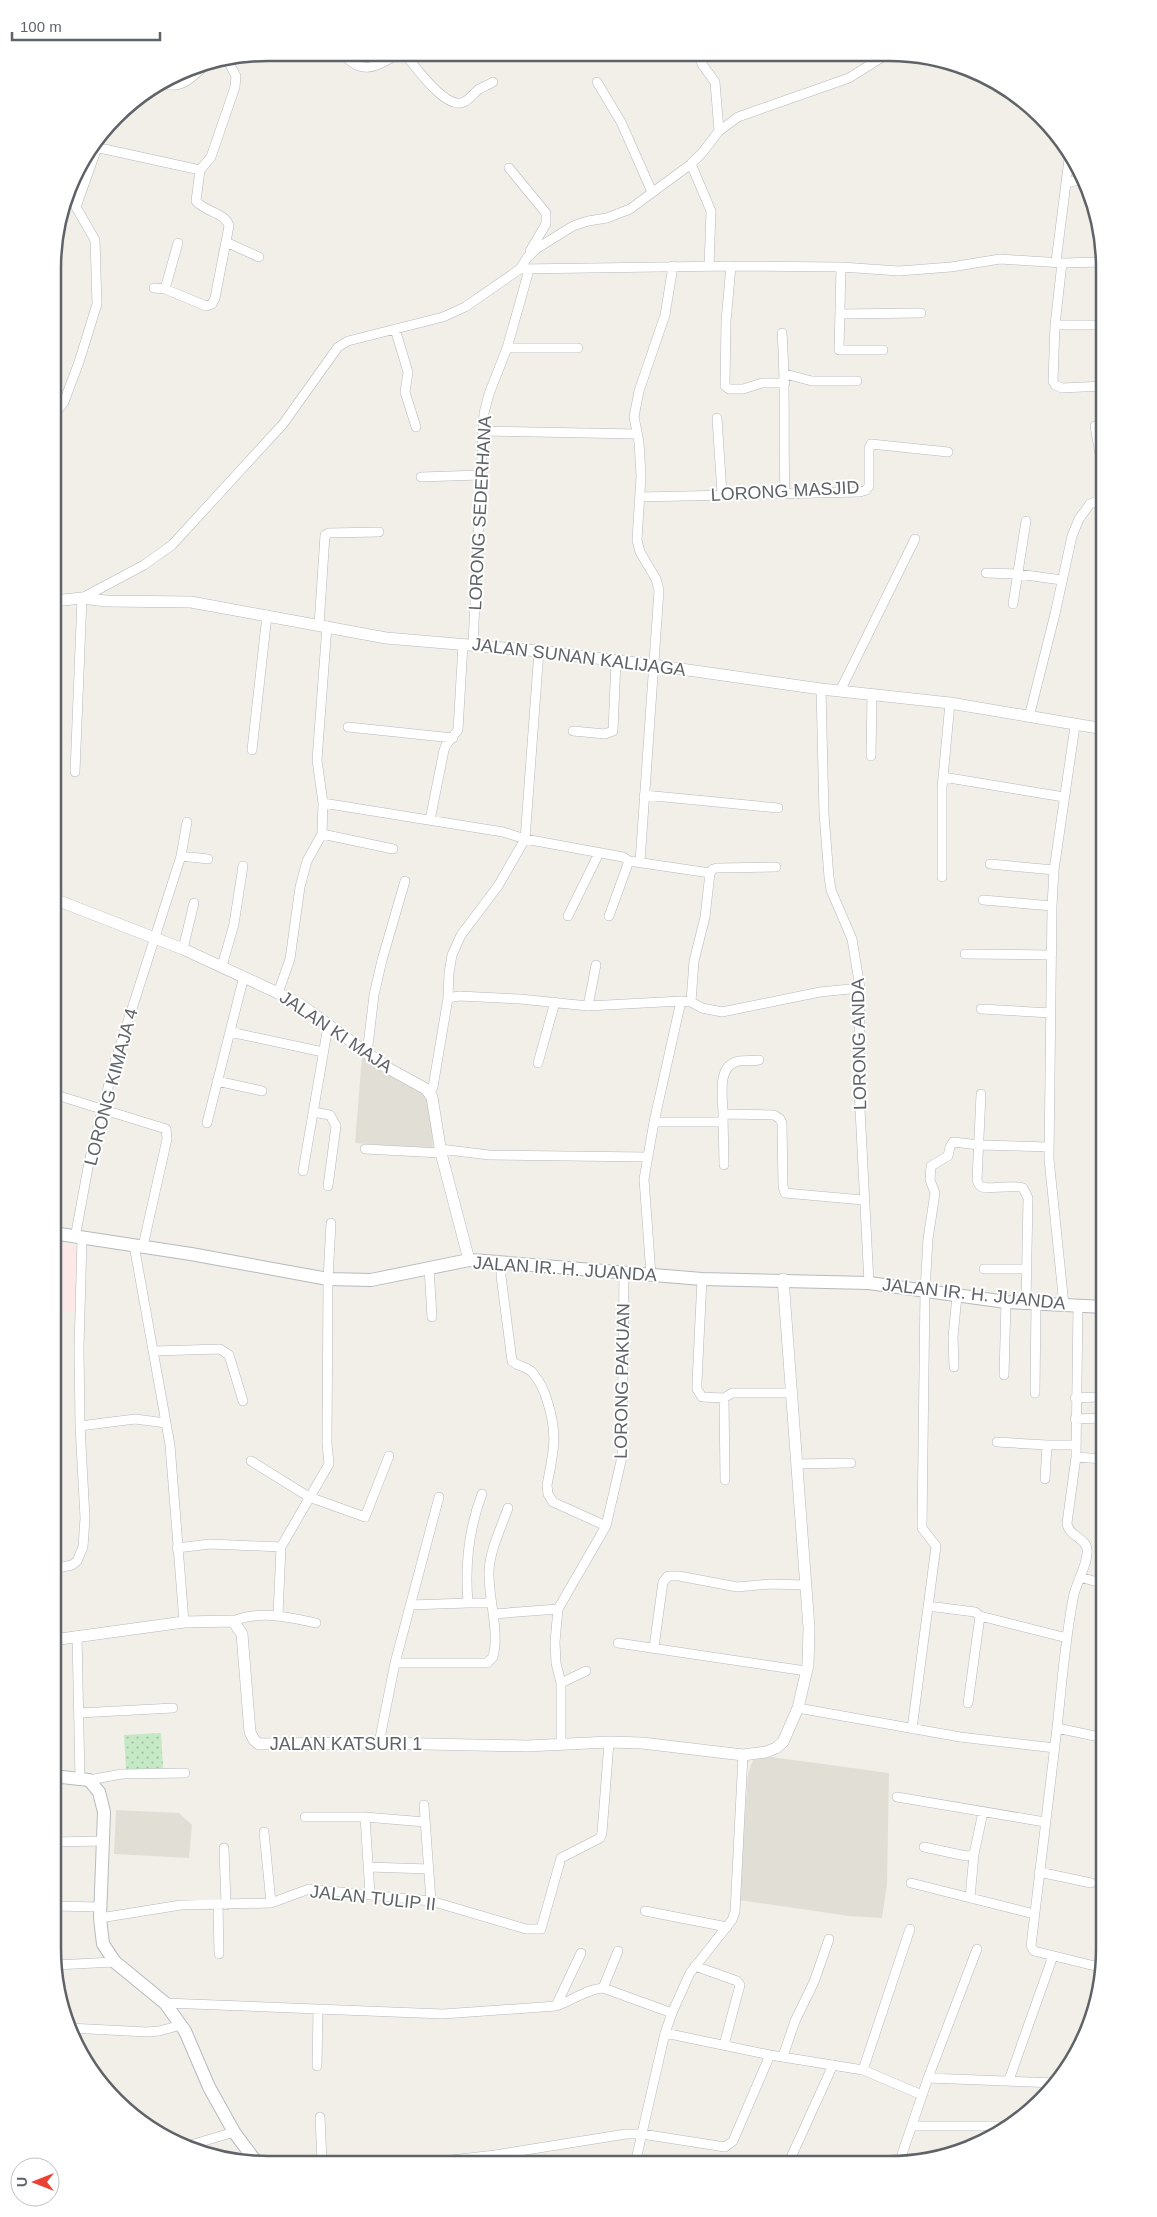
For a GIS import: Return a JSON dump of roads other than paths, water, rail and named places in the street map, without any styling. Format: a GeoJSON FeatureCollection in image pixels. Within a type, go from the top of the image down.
{"type":"FeatureCollection","features":[{"type":"Feature","properties":{"kind":"main road","name":"JALAN IR. H. JUANDA"},"geometry":{"type":"LineString","coordinates":[[61,1235],[138,1246],[328,1279],[371,1280],[469,1260],[702,1279],[783,1279],[869,1283],[1006,1302],[1096,1307]]}},
{"type":"Feature","properties":{"kind":"main road"},"geometry":{"type":"LineString","coordinates":[[61,1777],[84,1779],[99,1792],[102,1800],[104,1841],[100,1912],[103,1944],[115,1962],[165,2003],[181,2025],[192,2045],[209,2087],[234,2132],[251,2155]]}},
{"type":"Feature","properties":{"kind":"street"},"geometry":{"type":"LineString","coordinates":[[350,61],[362,68],[374,67],[385,61]]}},
{"type":"Feature","properties":{"kind":"street"},"geometry":{"type":"LineString","coordinates":[[411,61],[432,86],[449,101],[456,104],[466,102],[479,89],[493,82]]}},
{"type":"Feature","properties":{"kind":"street"},"geometry":{"type":"LineString","coordinates":[[701,61],[715,82],[719,131]]}},
{"type":"Feature","properties":{"kind":"street"},"geometry":{"type":"LineString","coordinates":[[527,258],[536,249],[573,226],[607,218],[630,209],[691,164],[719,131],[738,117],[849,78],[876,61]]}},
{"type":"Feature","properties":{"kind":"street"},"geometry":{"type":"LineString","coordinates":[[154,288],[165,289],[206,306],[212,304],[229,226],[227,219],[202,208],[196,201],[200,170],[211,157],[235,87],[236,76],[232,64]]}},
{"type":"Feature","properties":{"kind":"street"},"geometry":{"type":"LineString","coordinates":[[172,86],[176,87],[193,76]]}},
{"type":"Feature","properties":{"kind":"street"},"geometry":{"type":"LineString","coordinates":[[597,82],[621,122],[652,192]]}},
{"type":"Feature","properties":{"kind":"street"},"geometry":{"type":"LineString","coordinates":[[102,145],[200,170]]}},
{"type":"Feature","properties":{"kind":"street"},"geometry":{"type":"LineString","coordinates":[[61,406],[79,362],[97,304],[95,240],[76,208],[92,160]]}},
{"type":"Feature","properties":{"kind":"street"},"geometry":{"type":"LineString","coordinates":[[691,164],[711,211],[709,266]]}},
{"type":"Feature","properties":{"kind":"street"},"geometry":{"type":"LineString","coordinates":[[1068,165],[1059,262],[1053,374],[1055,385],[1062,388],[1096,386]]}},
{"type":"Feature","properties":{"kind":"street"},"geometry":{"type":"LineString","coordinates":[[75,772],[82,598],[144,565],[172,545],[278,430],[338,347],[363,336],[395,330],[443,317],[465,307],[520,269],[547,220],[546,213],[510,168]]}},
{"type":"Feature","properties":{"kind":"street"},"geometry":{"type":"LineString","coordinates":[[1066,183],[1076,181]]}},
{"type":"Feature","properties":{"kind":"street"},"geometry":{"type":"LineString","coordinates":[[226,242],[259,257]]}},
{"type":"Feature","properties":{"kind":"street"},"geometry":{"type":"LineString","coordinates":[[165,289],[178,243]]}},
{"type":"Feature","properties":{"kind":"street"},"geometry":{"type":"LineString","coordinates":[[520,269],[731,266],[841,267],[899,270],[951,267],[1000,259],[1096,262]]}},
{"type":"Feature","properties":{"kind":"street"},"geometry":{"type":"LineString","coordinates":[[640,862],[658,590],[656,579],[640,552],[637,540],[640,456],[634,417],[635,407],[665,315],[673,266]]}},
{"type":"Feature","properties":{"kind":"street"},"geometry":{"type":"LineString","coordinates":[[731,266],[726,322],[725,386],[728,389],[743,389],[785,378],[812,381],[857,381]]}},
{"type":"Feature","properties":{"kind":"street"},"geometry":{"type":"LineString","coordinates":[[841,267],[839,350],[883,350]]}},
{"type":"Feature","properties":{"kind":"street","name":"LORONG SEDERHANA"},"geometry":{"type":"LineString","coordinates":[[430,820],[444,750],[458,730],[468,644],[484,413],[489,394],[507,348],[529,270]]}},
{"type":"Feature","properties":{"kind":"street"},"geometry":{"type":"LineString","coordinates":[[840,314],[921,313]]}},
{"type":"Feature","properties":{"kind":"street"},"geometry":{"type":"LineString","coordinates":[[1055,325],[1096,325]]}},
{"type":"Feature","properties":{"kind":"street"},"geometry":{"type":"LineString","coordinates":[[395,330],[408,372],[405,392],[416,427]]}},
{"type":"Feature","properties":{"kind":"street"},"geometry":{"type":"LineString","coordinates":[[782,333],[785,378],[783,427],[785,493]]}},
{"type":"Feature","properties":{"kind":"street"},"geometry":{"type":"LineString","coordinates":[[507,348],[578,348]]}},
{"type":"Feature","properties":{"kind":"street"},"geometry":{"type":"LineString","coordinates":[[717,418],[722,494]]}},
{"type":"Feature","properties":{"kind":"street"},"geometry":{"type":"LineString","coordinates":[[482,432],[637,434]]}},
{"type":"Feature","properties":{"kind":"street","name":"LORONG MASJID"},"geometry":{"type":"LineString","coordinates":[[640,497],[866,490],[869,486],[869,448],[871,444],[948,452]]}},
{"type":"Feature","properties":{"kind":"street"},"geometry":{"type":"LineString","coordinates":[[422,477],[480,475]]}},
{"type":"Feature","properties":{"kind":"street"},"geometry":{"type":"LineString","coordinates":[[1029,717],[1072,536],[1079,519],[1090,504],[1096,501]]}},
{"type":"Feature","properties":{"kind":"street"},"geometry":{"type":"LineString","coordinates":[[1013,604],[1026,521]]}},
{"type":"Feature","properties":{"kind":"street"},"geometry":{"type":"LineString","coordinates":[[278,992],[290,959],[296,913],[307,860],[322,834],[323,803],[317,760],[325,535],[328,533],[379,532]]}},
{"type":"Feature","properties":{"kind":"street"},"geometry":{"type":"LineString","coordinates":[[840,691],[915,539]]}},
{"type":"Feature","properties":{"kind":"street"},"geometry":{"type":"LineString","coordinates":[[986,573],[1018,574],[1062,580]]}},
{"type":"Feature","properties":{"kind":"street","name":"JALAN SUNAN KALIJAGA"},"geometry":{"type":"LineString","coordinates":[[61,600],[82,598],[191,602],[386,638],[468,644],[616,660],[821,689],[950,703],[1096,728]]}},
{"type":"Feature","properties":{"kind":"street"},"geometry":{"type":"LineString","coordinates":[[252,750],[267,615]]}},
{"type":"Feature","properties":{"kind":"street"},"geometry":{"type":"LineString","coordinates":[[469,1260],[440,1151],[430,1093],[433,1087],[448,998],[452,955],[460,935],[498,886],[525,839],[540,651]]}},
{"type":"Feature","properties":{"kind":"street"},"geometry":{"type":"LineString","coordinates":[[573,731],[605,734],[613,732],[616,660]]}},
{"type":"Feature","properties":{"kind":"street","name":"LORONG ANDA"},"geometry":{"type":"LineString","coordinates":[[821,689],[824,814],[829,877],[831,890],[852,939],[860,988],[858,1090],[869,1283]]}},
{"type":"Feature","properties":{"kind":"street"},"geometry":{"type":"LineString","coordinates":[[871,756],[872,694]]}},
{"type":"Feature","properties":{"kind":"street"},"geometry":{"type":"LineString","coordinates":[[942,877],[943,777],[950,703]]}},
{"type":"Feature","properties":{"kind":"street"},"geometry":{"type":"LineString","coordinates":[[1064,1305],[1049,1147],[1052,906],[1054,870],[1075,726]]}},
{"type":"Feature","properties":{"kind":"street"},"geometry":{"type":"LineString","coordinates":[[348,727],[453,738]]}},
{"type":"Feature","properties":{"kind":"street"},"geometry":{"type":"LineString","coordinates":[[943,777],[1064,797]]}},
{"type":"Feature","properties":{"kind":"street"},"geometry":{"type":"LineString","coordinates":[[644,795],[778,808]]}},
{"type":"Feature","properties":{"kind":"street"},"geometry":{"type":"LineString","coordinates":[[323,803],[502,832],[525,839],[623,857],[629,861],[710,874]]}},
{"type":"Feature","properties":{"kind":"street","name":"LORONG KIMAJA 4"},"geometry":{"type":"LineString","coordinates":[[61,1568],[72,1566],[77,1561],[84,1547],[86,1518],[80,1426],[78,1238],[89,1162],[113,1068],[181,856],[187,822]]}},
{"type":"Feature","properties":{"kind":"street"},"geometry":{"type":"LineString","coordinates":[[322,834],[393,849]]}},
{"type":"Feature","properties":{"kind":"street"},"geometry":{"type":"LineString","coordinates":[[568,916],[598,853]]}},
{"type":"Feature","properties":{"kind":"street"},"geometry":{"type":"LineString","coordinates":[[181,856],[208,859]]}},
{"type":"Feature","properties":{"kind":"street"},"geometry":{"type":"LineString","coordinates":[[609,916],[629,861]]}},
{"type":"Feature","properties":{"kind":"street"},"geometry":{"type":"LineString","coordinates":[[990,864],[1054,870]]}},
{"type":"Feature","properties":{"kind":"street"},"geometry":{"type":"LineString","coordinates":[[222,966],[234,924],[244,866]]}},
{"type":"Feature","properties":{"kind":"street"},"geometry":{"type":"LineString","coordinates":[[691,1002],[694,961],[705,917],[710,874],[713,869],[776,867]]}},
{"type":"Feature","properties":{"kind":"street"},"geometry":{"type":"LineString","coordinates":[[367,1054],[374,996],[382,960],[405,881]]}},
{"type":"Feature","properties":{"kind":"street"},"geometry":{"type":"LineString","coordinates":[[982,900],[1052,906]]}},
{"type":"Feature","properties":{"kind":"street","name":"JALAN KI MAJA"},"geometry":{"type":"LineString","coordinates":[[61,902],[155,937],[278,992],[300,1004],[367,1054],[430,1093]]}},
{"type":"Feature","properties":{"kind":"street"},"geometry":{"type":"LineString","coordinates":[[183,949],[194,903]]}},
{"type":"Feature","properties":{"kind":"street"},"geometry":{"type":"LineString","coordinates":[[965,954],[1052,954]]}},
{"type":"Feature","properties":{"kind":"street"},"geometry":{"type":"LineString","coordinates":[[588,1006],[596,965]]}},
{"type":"Feature","properties":{"kind":"street"},"geometry":{"type":"LineString","coordinates":[[207,1123],[244,976]]}},
{"type":"Feature","properties":{"kind":"street"},"geometry":{"type":"LineString","coordinates":[[448,998],[459,996],[588,1006],[681,1001],[691,1002],[702,1008],[722,1012],[820,992],[860,988]]}},
{"type":"Feature","properties":{"kind":"street"},"geometry":{"type":"LineString","coordinates":[[651,1275],[644,1179],[654,1122],[681,1001]]}},
{"type":"Feature","properties":{"kind":"street"},"geometry":{"type":"LineString","coordinates":[[538,1063],[555,1002]]}},
{"type":"Feature","properties":{"kind":"street"},"geometry":{"type":"LineString","coordinates":[[981,1009],[1051,1013]]}},
{"type":"Feature","properties":{"kind":"street"},"geometry":{"type":"LineString","coordinates":[[303,1172],[328,1026]]}},
{"type":"Feature","properties":{"kind":"street"},"geometry":{"type":"LineString","coordinates":[[230,1032],[323,1052]]}},
{"type":"Feature","properties":{"kind":"street"},"geometry":{"type":"LineString","coordinates":[[724,1165],[722,1081],[727,1069],[737,1061],[759,1060]]}},
{"type":"Feature","properties":{"kind":"street"},"geometry":{"type":"LineString","coordinates":[[217,1081],[262,1091]]}},
{"type":"Feature","properties":{"kind":"street"},"geometry":{"type":"LineString","coordinates":[[981,1094],[977,1180],[981,1187],[1015,1186],[1023,1188],[1027,1193],[1027,1269],[1031,1303],[1035,1393]]}},
{"type":"Feature","properties":{"kind":"street"},"geometry":{"type":"LineString","coordinates":[[61,1096],[160,1128],[167,1132],[138,1246],[170,1445],[184,1622]]}},
{"type":"Feature","properties":{"kind":"street"},"geometry":{"type":"LineString","coordinates":[[313,1112],[330,1115],[336,1126],[328,1186]]}},
{"type":"Feature","properties":{"kind":"street"},"geometry":{"type":"LineString","coordinates":[[654,1122],[774,1116],[780,1119],[783,1186],[785,1193],[863,1200]]}},
{"type":"Feature","properties":{"kind":"street"},"geometry":{"type":"LineString","coordinates":[[912,1729],[936,1546],[922,1528],[925,1290],[928,1239],[934,1193],[930,1180],[931,1166],[948,1156],[953,1142],[980,1145],[1049,1147]]}},
{"type":"Feature","properties":{"kind":"street"},"geometry":{"type":"LineString","coordinates":[[364,1149],[440,1151],[489,1155],[648,1157]]}},
{"type":"Feature","properties":{"kind":"street"},"geometry":{"type":"LineString","coordinates":[[278,1615],[281,1547],[322,1478],[329,1464],[330,1457],[327,1443],[328,1279],[331,1223]]}},
{"type":"Feature","properties":{"kind":"street"},"geometry":{"type":"LineString","coordinates":[[502,1262],[501,1276],[512,1361],[527,1368],[534,1374],[544,1389],[555,1428],[547,1485],[548,1494],[553,1502],[606,1526]]}},
{"type":"Feature","properties":{"kind":"street"},"geometry":{"type":"LineString","coordinates":[[429,1268],[432,1317]]}},
{"type":"Feature","properties":{"kind":"street"},"geometry":{"type":"LineString","coordinates":[[984,1269],[1027,1269]]}},
{"type":"Feature","properties":{"kind":"street","name":"LORONG PAKUAN"},"geometry":{"type":"LineString","coordinates":[[561,1744],[561,1683],[556,1663],[555,1642],[558,1609],[606,1526],[623,1451],[624,1273]]}},
{"type":"Feature","properties":{"kind":"street"},"geometry":{"type":"LineString","coordinates":[[702,1279],[697,1389],[702,1397],[724,1398],[732,1393],[792,1393]]}},
{"type":"Feature","properties":{"kind":"street"},"geometry":{"type":"LineString","coordinates":[[638,2156],[665,2033],[672,2013],[694,1966],[727,1927],[735,1912],[743,1755],[766,1752],[776,1748],[783,1742],[798,1708],[808,1665],[809,1628],[783,1279]]}},
{"type":"Feature","properties":{"kind":"street"},"geometry":{"type":"LineString","coordinates":[[954,1367],[953,1337],[957,1296]]}},
{"type":"Feature","properties":{"kind":"street"},"geometry":{"type":"LineString","coordinates":[[1004,1375],[1006,1302]]}},
{"type":"Feature","properties":{"kind":"street"},"geometry":{"type":"LineString","coordinates":[[1078,1306],[1075,1398],[1076,1457],[1067,1523],[1069,1531],[1087,1549],[1075,1591],[1066,1638],[1055,1748],[1034,1914],[1032,1949],[1095,1966]]}},
{"type":"Feature","properties":{"kind":"street"},"geometry":{"type":"LineString","coordinates":[[155,1352],[220,1349],[226,1352],[229,1355],[243,1401]]}},
{"type":"Feature","properties":{"kind":"street"},"geometry":{"type":"LineString","coordinates":[[1075,1398],[1096,1397]]}},
{"type":"Feature","properties":{"kind":"street"},"geometry":{"type":"LineString","coordinates":[[724,1398],[725,1480]]}},
{"type":"Feature","properties":{"kind":"street"},"geometry":{"type":"LineString","coordinates":[[1075,1419],[1096,1418]]}},
{"type":"Feature","properties":{"kind":"street"},"geometry":{"type":"LineString","coordinates":[[80,1426],[135,1419],[166,1422]]}},
{"type":"Feature","properties":{"kind":"street"},"geometry":{"type":"LineString","coordinates":[[997,1442],[1076,1445]]}},
{"type":"Feature","properties":{"kind":"street"},"geometry":{"type":"LineString","coordinates":[[1045,1479],[1047,1445]]}},
{"type":"Feature","properties":{"kind":"street"},"geometry":{"type":"LineString","coordinates":[[251,1461],[309,1497],[365,1517],[389,1456]]}},
{"type":"Feature","properties":{"kind":"street"},"geometry":{"type":"LineString","coordinates":[[1076,1457],[1096,1458]]}},
{"type":"Feature","properties":{"kind":"street"},"geometry":{"type":"LineString","coordinates":[[797,1464],[851,1464]]}},
{"type":"Feature","properties":{"kind":"street"},"geometry":{"type":"LineString","coordinates":[[468,1603],[468,1571],[472,1524],[482,1494]]}},
{"type":"Feature","properties":{"kind":"street"},"geometry":{"type":"LineString","coordinates":[[379,1743],[395,1663],[439,1497]]}},
{"type":"Feature","properties":{"kind":"street"},"geometry":{"type":"LineString","coordinates":[[395,1663],[487,1663],[491,1660],[494,1653],[489,1572],[491,1558],[508,1508]]}},
{"type":"Feature","properties":{"kind":"street"},"geometry":{"type":"LineString","coordinates":[[177,1548],[210,1544],[281,1547]]}},
{"type":"Feature","properties":{"kind":"street"},"geometry":{"type":"LineString","coordinates":[[654,1647],[663,1582],[668,1576],[679,1576],[738,1587],[770,1584],[806,1585]]}},
{"type":"Feature","properties":{"kind":"street"},"geometry":{"type":"LineString","coordinates":[[1080,1577],[1096,1582]]}},
{"type":"Feature","properties":{"kind":"street"},"geometry":{"type":"LineString","coordinates":[[410,1605],[491,1603]]}},
{"type":"Feature","properties":{"kind":"street"},"geometry":{"type":"LineString","coordinates":[[928,1606],[975,1612],[980,1616],[1066,1638]]}},
{"type":"Feature","properties":{"kind":"street"},"geometry":{"type":"LineString","coordinates":[[493,1614],[558,1609]]}},
{"type":"Feature","properties":{"kind":"street"},"geometry":{"type":"LineString","coordinates":[[61,1639],[184,1622],[233,1621],[245,1616],[278,1615],[316,1623]]}},
{"type":"Feature","properties":{"kind":"street"},"geometry":{"type":"LineString","coordinates":[[968,1703],[980,1616]]}},
{"type":"Feature","properties":{"kind":"street","name":"JALAN KATSURI 1"},"geometry":{"type":"LineString","coordinates":[[233,1621],[242,1634],[250,1732],[254,1740],[259,1744],[379,1743],[527,1746],[609,1742],[642,1743],[743,1755]]}},
{"type":"Feature","properties":{"kind":"street"},"geometry":{"type":"LineString","coordinates":[[77,1636],[79,1713],[84,1779],[122,1774],[185,1773]]}},
{"type":"Feature","properties":{"kind":"street"},"geometry":{"type":"LineString","coordinates":[[618,1643],[806,1671]]}},
{"type":"Feature","properties":{"kind":"street"},"geometry":{"type":"LineString","coordinates":[[561,1683],[586,1671]]}},
{"type":"Feature","properties":{"kind":"street"},"geometry":{"type":"LineString","coordinates":[[79,1713],[173,1708]]}},
{"type":"Feature","properties":{"kind":"street"},"geometry":{"type":"LineString","coordinates":[[798,1708],[960,1737],[1055,1748]]}},
{"type":"Feature","properties":{"kind":"street"},"geometry":{"type":"LineString","coordinates":[[1057,1728],[1096,1736]]}},
{"type":"Feature","properties":{"kind":"street","name":"JALAN TULIP II"},"geometry":{"type":"LineString","coordinates":[[61,1907],[100,1912],[181,1905],[271,1903],[309,1889],[431,1901],[526,1929],[541,1929],[563,1856],[600,1838],[602,1833],[609,1742]]}},
{"type":"Feature","properties":{"kind":"street"},"geometry":{"type":"LineString","coordinates":[[897,1797],[1045,1822]]}},
{"type":"Feature","properties":{"kind":"street"},"geometry":{"type":"LineString","coordinates":[[424,1804],[431,1901]]}},
{"type":"Feature","properties":{"kind":"street"},"geometry":{"type":"LineString","coordinates":[[970,1898],[974,1854],[982,1812]]}},
{"type":"Feature","properties":{"kind":"street"},"geometry":{"type":"LineString","coordinates":[[305,1817],[365,1817],[425,1822]]}},
{"type":"Feature","properties":{"kind":"street"},"geometry":{"type":"LineString","coordinates":[[365,1817],[370,1894]]}},
{"type":"Feature","properties":{"kind":"street"},"geometry":{"type":"LineString","coordinates":[[264,1832],[271,1903]]}},
{"type":"Feature","properties":{"kind":"street"},"geometry":{"type":"LineString","coordinates":[[61,1842],[104,1841]]}},
{"type":"Feature","properties":{"kind":"street"},"geometry":{"type":"LineString","coordinates":[[218,1954],[224,1848]]}},
{"type":"Feature","properties":{"kind":"street"},"geometry":{"type":"LineString","coordinates":[[924,1848],[966,1856],[974,1854]]}},
{"type":"Feature","properties":{"kind":"street"},"geometry":{"type":"LineString","coordinates":[[368,1867],[429,1869]]}},
{"type":"Feature","properties":{"kind":"street"},"geometry":{"type":"LineString","coordinates":[[1039,1872],[1091,1883]]}},
{"type":"Feature","properties":{"kind":"street"},"geometry":{"type":"LineString","coordinates":[[911,1883],[1034,1914]]}},
{"type":"Feature","properties":{"kind":"street"},"geometry":{"type":"LineString","coordinates":[[645,1911],[727,1927]]}},
{"type":"Feature","properties":{"kind":"street"},"geometry":{"type":"LineString","coordinates":[[863,2070],[910,1928]]}},
{"type":"Feature","properties":{"kind":"street"},"geometry":{"type":"LineString","coordinates":[[782,2056],[795,2020],[814,1982],[829,1939]]}},
{"type":"Feature","properties":{"kind":"street"},"geometry":{"type":"LineString","coordinates":[[902,2155],[928,2078],[978,1949]]}},
{"type":"Feature","properties":{"kind":"street"},"geometry":{"type":"LineString","coordinates":[[603,1988],[618,1951]]}},
{"type":"Feature","properties":{"kind":"street"},"geometry":{"type":"LineString","coordinates":[[556,2006],[581,1953]]}},
{"type":"Feature","properties":{"kind":"street"},"geometry":{"type":"LineString","coordinates":[[1009,2080],[1053,1956]]}},
{"type":"Feature","properties":{"kind":"street"},"geometry":{"type":"LineString","coordinates":[[62,1965],[115,1962]]}},
{"type":"Feature","properties":{"kind":"street"},"geometry":{"type":"LineString","coordinates":[[694,1966],[737,1981],[740,1985],[724,2046]]}},
{"type":"Feature","properties":{"kind":"street"},"geometry":{"type":"LineString","coordinates":[[165,2003],[443,2014],[556,2006],[567,2003],[595,1988],[603,1988],[672,2013]]}},
{"type":"Feature","properties":{"kind":"street"},"geometry":{"type":"LineString","coordinates":[[316,2066],[318,2010]]}},
{"type":"Feature","properties":{"kind":"street"},"geometry":{"type":"LineString","coordinates":[[77,2028],[147,2032],[181,2025]]}},
{"type":"Feature","properties":{"kind":"street"},"geometry":{"type":"LineString","coordinates":[[665,2033],[770,2055],[863,2070],[922,2095]]}},
{"type":"Feature","properties":{"kind":"street"},"geometry":{"type":"LineString","coordinates":[[511,2156],[626,2134],[642,2134],[720,2148],[729,2146],[733,2141],[770,2055]]}},
{"type":"Feature","properties":{"kind":"street"},"geometry":{"type":"LineString","coordinates":[[792,2156],[834,2065]]}},
{"type":"Feature","properties":{"kind":"street"},"geometry":{"type":"LineString","coordinates":[[928,2078],[1009,2080],[1045,2084]]}},
{"type":"Feature","properties":{"kind":"street"},"geometry":{"type":"LineString","coordinates":[[320,2116],[322,2156]]}},
{"type":"Feature","properties":{"kind":"street"},"geometry":{"type":"LineString","coordinates":[[912,2126],[995,2126]]}},
{"type":"Feature","properties":{"kind":"street"},"geometry":{"type":"LineString","coordinates":[[197,2143],[234,2132]]}}]}
